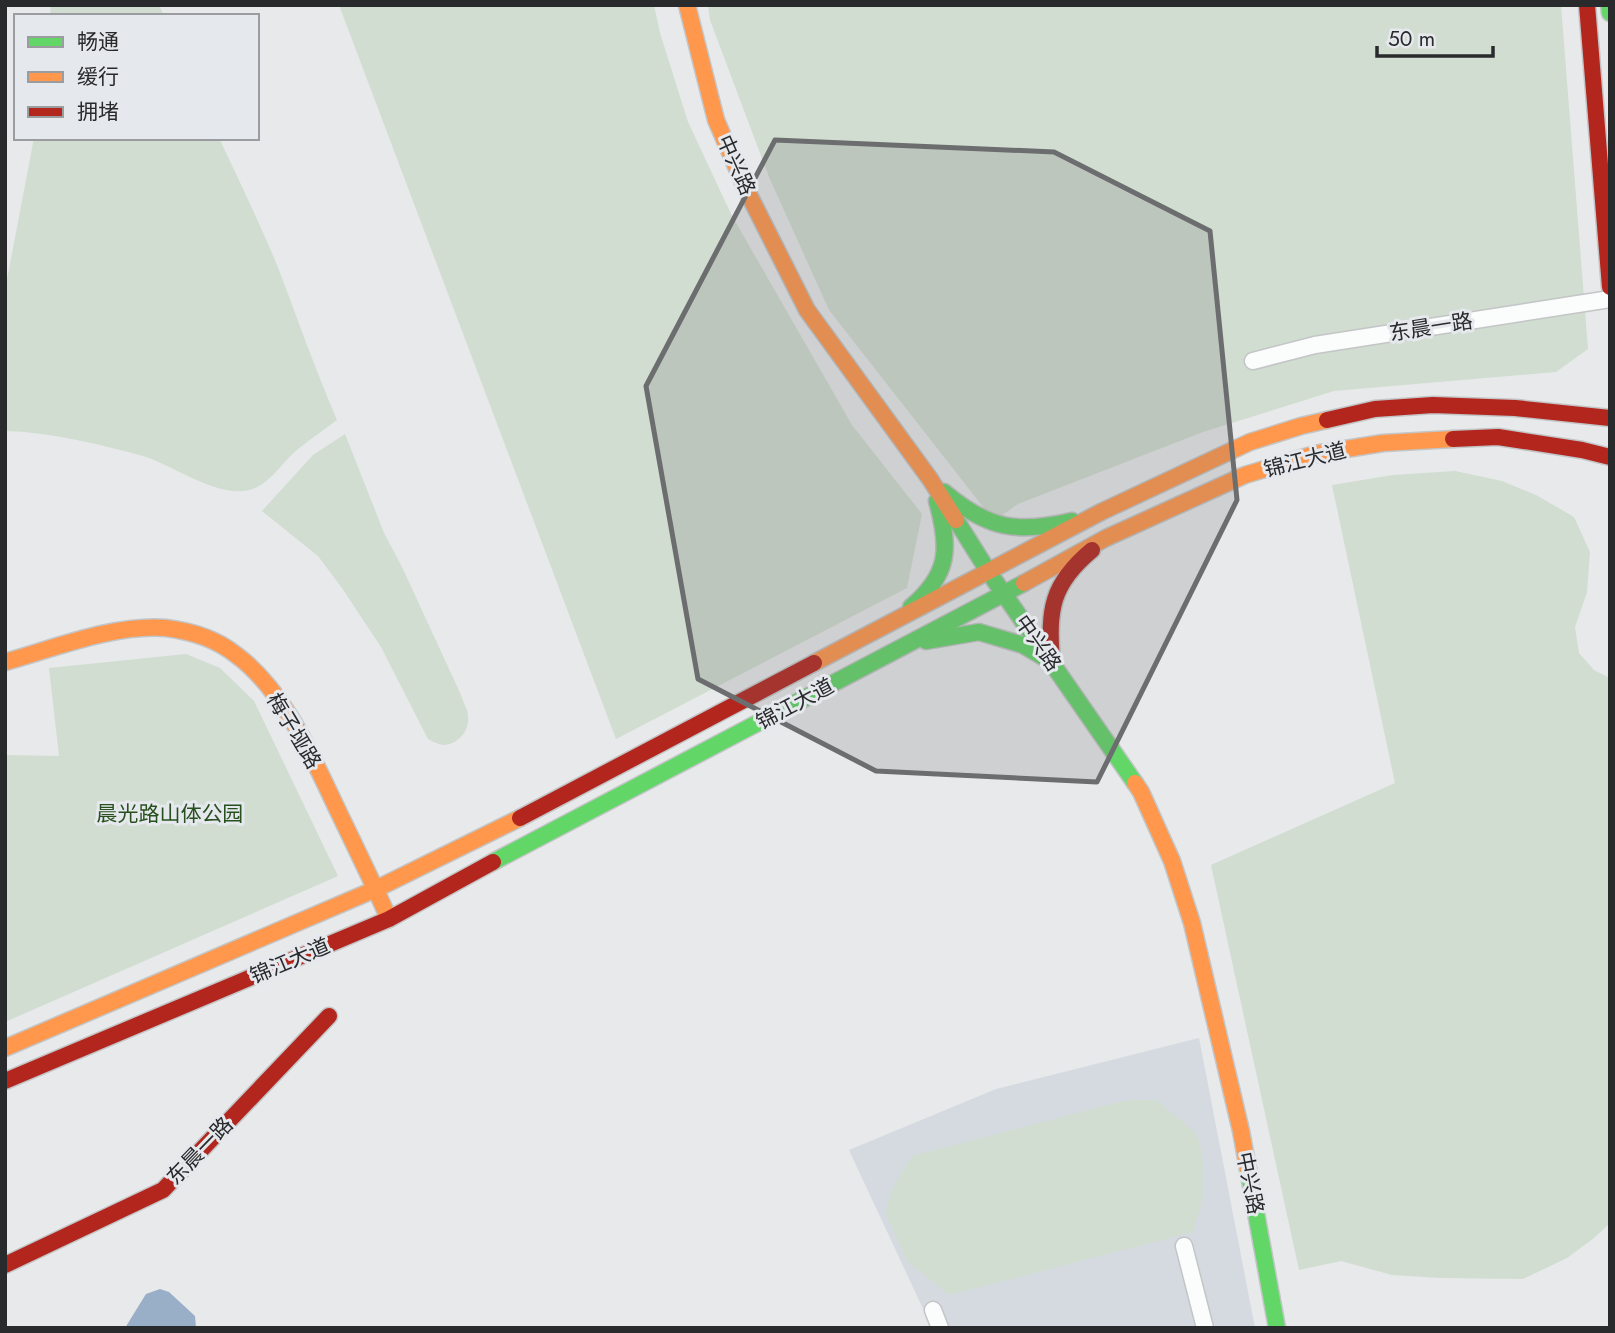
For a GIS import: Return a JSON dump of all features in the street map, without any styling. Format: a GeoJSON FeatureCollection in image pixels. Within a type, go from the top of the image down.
{"type":"FeatureCollection","features":[{"type":"Feature","properties":{"kind":"main road","name":"中兴路"},"geometry":{"type":"LineString","coordinates":[[687,5],[716,120],[745,187],[807,310],[930,479],[988,571],[1141,792],[1172,862],[1192,923],[1241,1131],[1277,1328]]}},
{"type":"Feature","properties":{"kind":"main road"},"geometry":{"type":"LineString","coordinates":[[1587,5],[1610,287]]}},
{"type":"Feature","properties":{"kind":"main road"},"geometry":{"type":"LineString","coordinates":[[1609,5],[1610,13]]}},
{"type":"Feature","properties":{"kind":"main road","name":"锦江大道"},"geometry":{"type":"LineString","coordinates":[[5,1048],[376,888],[495,831],[1101,512],[1250,442],[1301,426],[1375,409],[1433,405],[1514,408],[1610,418]]}},
{"type":"Feature","properties":{"kind":"main road","name":"锦江大道"},"geometry":{"type":"LineString","coordinates":[[5,1081],[389,919],[1106,538],[1245,475],[1315,454],[1382,443],[1498,437],[1610,457]]}},
{"type":"Feature","properties":{"kind":"main road"},"geometry":{"type":"LineString","coordinates":[[930,479],[956,503],[979,518],[1004,528],[1054,526],[1101,512]]}},
{"type":"Feature","properties":{"kind":"main road"},"geometry":{"type":"LineString","coordinates":[[897,619],[932,587],[944,561],[946,541],[930,479]]}},
{"type":"Feature","properties":{"kind":"main road"},"geometry":{"type":"LineString","coordinates":[[1052,663],[1049,619],[1057,591],[1082,557],[1106,538]]}},
{"type":"Feature","properties":{"kind":"main road","name":"梅子垭路"},"geometry":{"type":"LineString","coordinates":[[5,662],[97,637],[158,628],[218,642],[237,655],[263,680],[280,702],[320,774],[389,919]]}},
{"type":"Feature","properties":{"kind":"main road"},"geometry":{"type":"LineString","coordinates":[[907,645],[979,632],[1023,645],[1052,663]]}},
{"type":"Feature","properties":{"kind":"main road","name":"东晨一路"},"geometry":{"type":"LineString","coordinates":[[5,1265],[163,1190],[329,1016]]}},
{"type":"Feature","properties":{"kind":"street","name":"东晨一路"},"geometry":{"type":"LineString","coordinates":[[1253,361],[1315,345],[1610,299]]}},
{"type":"Feature","properties":{"kind":"street"},"geometry":{"type":"LineString","coordinates":[[1184,1246],[1205,1328]]}},
{"type":"Feature","properties":{"kind":"street"},"geometry":{"type":"LineString","coordinates":[[933,1310],[940,1328]]}},
{"type":"Feature","properties":{"kind":"highlighted area"},"geometry":{"type":"Polygon","coordinates":[[[775,140],[1054,152],[1210,231],[1237,500],[1097,782],[876,771],[698,679],[646,386],[775,140]]]}},
{"type":"Feature","properties":{"kind":"shaded area"},"geometry":{"type":"Polygon","coordinates":[[[1199,1038],[1255,1328],[932,1328],[849,1150],[996,1089],[1199,1038]]]}},
{"type":"Feature","properties":{"kind":"green space"},"geometry":{"type":"Polygon","coordinates":[[[51,5],[159,5],[163,14],[50,14],[51,5]]]}},
{"type":"Feature","properties":{"kind":"green space"},"geometry":{"type":"Polygon","coordinates":[[[339,5],[654,5],[688,122],[731,214],[852,425],[922,514],[907,588],[616,739],[339,5]]]}},
{"type":"Feature","properties":{"kind":"green space"},"geometry":{"type":"Polygon","coordinates":[[[708,5],[1561,5],[1588,349],[1556,372],[1334,391],[1203,432],[1018,504],[994,521],[829,310],[769,177],[710,20],[708,5]]]}},
{"type":"Feature","properties":{"kind":"green space"},"geometry":{"type":"Polygon","coordinates":[[[34,140],[220,140],[277,265],[337,420],[292,454],[263,483],[249,490],[236,491],[209,485],[143,456],[57,436],[5,431],[5,290],[34,140]]]}},
{"type":"Feature","properties":{"kind":"green space"},"geometry":{"type":"Polygon","coordinates":[[[345,434],[384,533],[466,709],[468,723],[464,733],[450,744],[439,744],[428,739],[381,647],[318,556],[262,511],[313,455],[345,434]]]}},
{"type":"Feature","properties":{"kind":"green space"},"geometry":{"type":"Polygon","coordinates":[[[1455,471],[1502,481],[1536,495],[1574,517],[1590,552],[1587,592],[1575,627],[1579,653],[1594,670],[1610,678],[1610,1223],[1567,1258],[1523,1279],[1392,1275],[1341,1261],[1299,1270],[1211,865],[1395,783],[1332,485],[1393,475],[1455,471]]]}},
{"type":"Feature","properties":{"kind":"green space","name":"晨光路山体公园"},"geometry":{"type":"Polygon","coordinates":[[[186,654],[220,668],[254,701],[338,876],[5,1022],[5,755],[59,756],[49,668],[186,654]]]}},
{"type":"Feature","properties":{"kind":"green space"},"geometry":{"type":"Polygon","coordinates":[[[1127,1100],[1156,1100],[1196,1133],[1202,1151],[1204,1195],[1193,1232],[949,1295],[907,1261],[885,1212],[892,1189],[912,1156],[1127,1100]]]}},
{"type":"Feature","properties":{"kind":"water"},"geometry":{"type":"Polygon","coordinates":[[[160,1289],[169,1292],[195,1316],[196,1328],[125,1328],[146,1294],[160,1289]]]}},
{"type":"Feature","properties":{"kind":"traffic: fast"},"geometry":{"type":"LineString","coordinates":[[1609,5],[1610,13]]}},
{"type":"Feature","properties":{"kind":"traffic: fast"},"geometry":{"type":"LineString","coordinates":[[944,492],[975,514],[1004,525],[1035,527],[1072,521]]}},
{"type":"Feature","properties":{"kind":"traffic: fast"},"geometry":{"type":"LineString","coordinates":[[911,607],[933,583],[944,559],[944,533],[937,501]]}},
{"type":"Feature","properties":{"kind":"traffic: fast"},"geometry":{"type":"LineString","coordinates":[[956,520],[988,571],[1135,783]]}},
{"type":"Feature","properties":{"kind":"traffic: fast"},"geometry":{"type":"LineString","coordinates":[[493,862],[1024,583]]}},
{"type":"Feature","properties":{"kind":"traffic: fast"},"geometry":{"type":"LineString","coordinates":[[926,641],[979,632],[1023,645],[1045,658]]}},
{"type":"Feature","properties":{"kind":"traffic: fast"},"geometry":{"type":"LineString","coordinates":[[1248,1169],[1277,1328]]}},
{"type":"Feature","properties":{"kind":"traffic: slow"},"geometry":{"type":"LineString","coordinates":[[687,5],[716,120],[745,187],[807,310],[930,479],[956,520]]}},
{"type":"Feature","properties":{"kind":"traffic: slow"},"geometry":{"type":"LineString","coordinates":[[814,663],[1101,512],[1250,442],[1327,420]]}},
{"type":"Feature","properties":{"kind":"traffic: slow"},"geometry":{"type":"LineString","coordinates":[[1024,583],[1106,538],[1245,475],[1315,454],[1383,443],[1453,439]]}},
{"type":"Feature","properties":{"kind":"traffic: slow"},"geometry":{"type":"LineString","coordinates":[[5,662],[105,633],[146,628],[184,631],[202,636],[228,649],[269,686],[296,727],[389,919]]}},
{"type":"Feature","properties":{"kind":"traffic: slow"},"geometry":{"type":"LineString","coordinates":[[1135,783],[1172,861],[1192,923],[1248,1169]]}},
{"type":"Feature","properties":{"kind":"traffic: slow"},"geometry":{"type":"LineString","coordinates":[[5,1048],[376,889],[520,818]]}},
{"type":"Feature","properties":{"kind":"traffic: jam"},"geometry":{"type":"LineString","coordinates":[[1587,5],[1610,287]]}},
{"type":"Feature","properties":{"kind":"traffic: jam"},"geometry":{"type":"LineString","coordinates":[[1327,420],[1375,409],[1433,405],[1515,408],[1610,418]]}},
{"type":"Feature","properties":{"kind":"traffic: jam"},"geometry":{"type":"LineString","coordinates":[[1453,439],[1498,437],[1610,457]]}},
{"type":"Feature","properties":{"kind":"traffic: jam"},"geometry":{"type":"LineString","coordinates":[[1052,661],[1051,627],[1055,599],[1068,575],[1092,550]]}},
{"type":"Feature","properties":{"kind":"traffic: jam"},"geometry":{"type":"LineString","coordinates":[[520,818],[814,663]]}},
{"type":"Feature","properties":{"kind":"traffic: jam"},"geometry":{"type":"LineString","coordinates":[[5,1081],[389,919],[493,862]]}},
{"type":"Feature","properties":{"kind":"traffic: jam"},"geometry":{"type":"LineString","coordinates":[[5,1265],[163,1190],[329,1016]]}}]}
